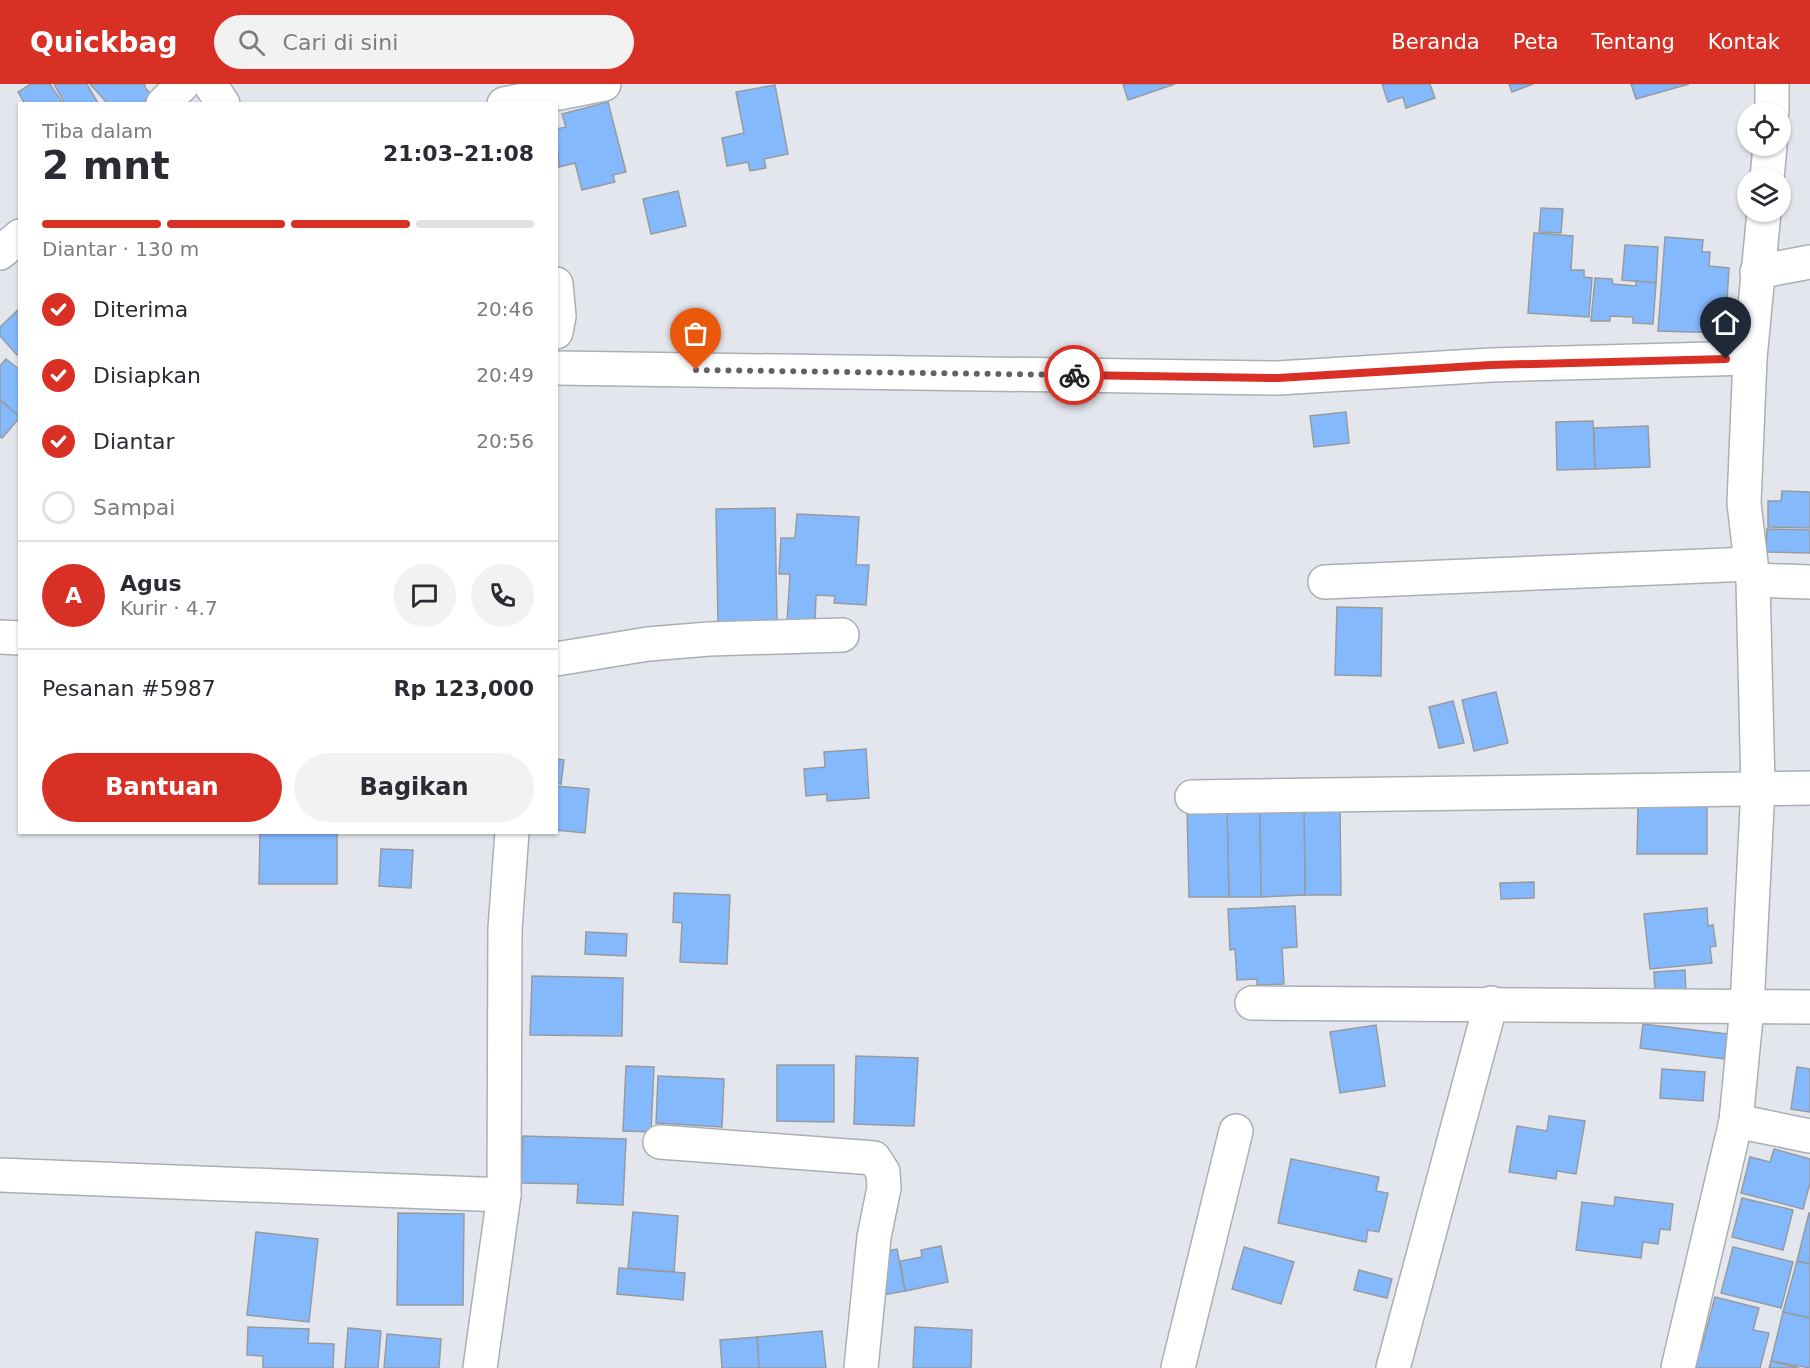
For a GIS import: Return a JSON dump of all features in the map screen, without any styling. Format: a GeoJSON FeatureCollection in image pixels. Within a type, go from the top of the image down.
{"type":"FeatureCollection","features":[{"type":"Feature","properties":{"kind":"street"},"geometry":{"type":"LineString","coordinates":[[165,102],[183,84]]}},
{"type":"Feature","properties":{"kind":"street"},"geometry":{"type":"LineString","coordinates":[[210,84],[222,102]]}},
{"type":"Feature","properties":{"kind":"street"},"geometry":{"type":"LineString","coordinates":[[509,102],[543,89],[604,84]]}},
{"type":"Feature","properties":{"kind":"street"},"geometry":{"type":"LineString","coordinates":[[1772,84],[1772,102]]}},
{"type":"Feature","properties":{"kind":"street"},"geometry":{"type":"LineString","coordinates":[[1678,1368],[1736,1121],[1747,1007],[1758,788],[1751,572],[1744,503],[1750,358],[1763,222]]}},
{"type":"Feature","properties":{"kind":"street"},"geometry":{"type":"LineString","coordinates":[[0,253],[18,238]]}},
{"type":"Feature","properties":{"kind":"street"},"geometry":{"type":"LineString","coordinates":[[1757,272],[1810,262]]}},
{"type":"Feature","properties":{"kind":"street"},"geometry":{"type":"LineString","coordinates":[[558,300],[560,316],[558,324]]}},
{"type":"Feature","properties":{"kind":"street"},"geometry":{"type":"LineString","coordinates":[[558,368],[1278,378],[1491,365],[1750,358]]}},
{"type":"Feature","properties":{"kind":"street"},"geometry":{"type":"LineString","coordinates":[[1325,582],[1751,572],[1810,582]]}},
{"type":"Feature","properties":{"kind":"street"},"geometry":{"type":"LineString","coordinates":[[558,659],[648,644],[709,639],[842,635]]}},
{"type":"Feature","properties":{"kind":"street"},"geometry":{"type":"LineString","coordinates":[[0,637],[18,638]]}},
{"type":"Feature","properties":{"kind":"street"},"geometry":{"type":"LineString","coordinates":[[1192,797],[1810,788]]}},
{"type":"Feature","properties":{"kind":"street"},"geometry":{"type":"LineString","coordinates":[[480,1368],[504,1195],[505,928],[512,834]]}},
{"type":"Feature","properties":{"kind":"street"},"geometry":{"type":"LineString","coordinates":[[1252,1003],[1810,1007]]}},
{"type":"Feature","properties":{"kind":"street"},"geometry":{"type":"LineString","coordinates":[[1393,1368],[1491,1003]]}},
{"type":"Feature","properties":{"kind":"street"},"geometry":{"type":"LineString","coordinates":[[1736,1121],[1810,1136]]}},
{"type":"Feature","properties":{"kind":"street"},"geometry":{"type":"LineString","coordinates":[[1178,1368],[1236,1131]]}},
{"type":"Feature","properties":{"kind":"street"},"geometry":{"type":"LineString","coordinates":[[660,1142],[874,1158],[883,1172],[884,1188],[874,1237],[861,1368]]}},
{"type":"Feature","properties":{"kind":"street"},"geometry":{"type":"LineString","coordinates":[[0,1176],[504,1195]]}},
{"type":"Feature","properties":{"kind":"building"},"geometry":{"type":"Polygon","coordinates":[[[31,84],[50,84],[62,102],[24,102],[18,92],[31,84]]]}},
{"type":"Feature","properties":{"kind":"building"},"geometry":{"type":"Polygon","coordinates":[[[54,84],[87,84],[97,102],[64,102],[54,84]]]}},
{"type":"Feature","properties":{"kind":"building"},"geometry":{"type":"Polygon","coordinates":[[[90,84],[145,84],[144,86],[151,95],[143,102],[106,102],[90,84]]]}},
{"type":"Feature","properties":{"kind":"building"},"geometry":{"type":"Polygon","coordinates":[[[1123,84],[1175,84],[1128,100],[1123,84]]]}},
{"type":"Feature","properties":{"kind":"building"},"geometry":{"type":"Polygon","coordinates":[[[1382,84],[1430,84],[1435,98],[1406,108],[1403,97],[1388,102],[1382,84]]]}},
{"type":"Feature","properties":{"kind":"building"},"geometry":{"type":"Polygon","coordinates":[[[1509,84],[1533,84],[1512,92],[1509,84]]]}},
{"type":"Feature","properties":{"kind":"building"},"geometry":{"type":"Polygon","coordinates":[[[1631,84],[1689,84],[1636,99],[1631,84]]]}},
{"type":"Feature","properties":{"kind":"building"},"geometry":{"type":"Polygon","coordinates":[[[775,85],[788,154],[764,159],[766,168],[750,171],[748,162],[727,166],[722,138],[744,133],[736,92],[775,85]]]}},
{"type":"Feature","properties":{"kind":"building"},"geometry":{"type":"Polygon","coordinates":[[[608,102],[626,172],[613,175],[615,182],[582,190],[575,163],[559,167],[558,129],[566,127],[562,114],[608,102]]]}},
{"type":"Feature","properties":{"kind":"building"},"geometry":{"type":"Polygon","coordinates":[[[678,191],[686,226],[651,234],[643,199],[678,191]]]}},
{"type":"Feature","properties":{"kind":"building"},"geometry":{"type":"Polygon","coordinates":[[[1541,208],[1563,209],[1561,233],[1539,232],[1541,208]]]}},
{"type":"Feature","properties":{"kind":"building"},"geometry":{"type":"Polygon","coordinates":[[[1534,233],[1573,236],[1571,270],[1584,270],[1584,277],[1592,278],[1589,317],[1528,313],[1534,233]]]}},
{"type":"Feature","properties":{"kind":"building"},"geometry":{"type":"Polygon","coordinates":[[[1665,237],[1703,240],[1702,252],[1710,252],[1709,266],[1729,268],[1725,333],[1658,331],[1665,237]]]}},
{"type":"Feature","properties":{"kind":"building"},"geometry":{"type":"Polygon","coordinates":[[[1625,245],[1658,247],[1656,283],[1622,280],[1625,245]]]}},
{"type":"Feature","properties":{"kind":"building"},"geometry":{"type":"Polygon","coordinates":[[[1595,278],[1612,279],[1613,284],[1636,286],[1636,281],[1656,283],[1653,324],[1633,323],[1633,317],[1610,316],[1610,321],[1591,321],[1595,278]]]}},
{"type":"Feature","properties":{"kind":"building"},"geometry":{"type":"Polygon","coordinates":[[[18,310],[17,355],[0,336],[0,327],[18,310]]]}},
{"type":"Feature","properties":{"kind":"building"},"geometry":{"type":"Polygon","coordinates":[[[6,359],[18,368],[18,415],[0,400],[0,366],[6,359]]]}},
{"type":"Feature","properties":{"kind":"building"},"geometry":{"type":"Polygon","coordinates":[[[0,400],[18,415],[18,419],[2,438],[0,437],[0,400]]]}},
{"type":"Feature","properties":{"kind":"building"},"geometry":{"type":"Polygon","coordinates":[[[1346,412],[1349,443],[1314,447],[1310,416],[1346,412]]]}},
{"type":"Feature","properties":{"kind":"building"},"geometry":{"type":"Polygon","coordinates":[[[1593,421],[1595,469],[1557,470],[1556,422],[1593,421]]]}},
{"type":"Feature","properties":{"kind":"building"},"geometry":{"type":"Polygon","coordinates":[[[1648,426],[1650,467],[1595,469],[1594,428],[1648,426]]]}},
{"type":"Feature","properties":{"kind":"building"},"geometry":{"type":"Polygon","coordinates":[[[1782,491],[1810,492],[1810,528],[1768,527],[1768,501],[1781,501],[1782,491]]]}},
{"type":"Feature","properties":{"kind":"building"},"geometry":{"type":"Polygon","coordinates":[[[775,508],[777,621],[718,623],[716,509],[775,508]]]}},
{"type":"Feature","properties":{"kind":"building"},"geometry":{"type":"Polygon","coordinates":[[[797,514],[859,517],[856,565],[869,565],[866,605],[834,603],[835,596],[816,595],[815,624],[787,622],[790,574],[779,574],[781,538],[795,538],[797,514]]]}},
{"type":"Feature","properties":{"kind":"building"},"geometry":{"type":"Polygon","coordinates":[[[1767,529],[1810,530],[1810,553],[1766,552],[1767,529]]]}},
{"type":"Feature","properties":{"kind":"building"},"geometry":{"type":"Polygon","coordinates":[[[1337,607],[1382,608],[1381,676],[1335,675],[1337,607]]]}},
{"type":"Feature","properties":{"kind":"building"},"geometry":{"type":"Polygon","coordinates":[[[1496,692],[1508,743],[1474,751],[1462,700],[1496,692]]]}},
{"type":"Feature","properties":{"kind":"building"},"geometry":{"type":"Polygon","coordinates":[[[1453,701],[1464,743],[1439,748],[1429,707],[1453,701]]]}},
{"type":"Feature","properties":{"kind":"building"},"geometry":{"type":"Polygon","coordinates":[[[866,749],[869,798],[827,801],[827,794],[806,796],[804,769],[825,767],[824,752],[866,749]]]}},
{"type":"Feature","properties":{"kind":"building"},"geometry":{"type":"Polygon","coordinates":[[[558,759],[564,760],[561,784],[558,783],[558,759]]]}},
{"type":"Feature","properties":{"kind":"building"},"geometry":{"type":"Polygon","coordinates":[[[558,786],[589,789],[585,833],[558,830],[558,786]]]}},
{"type":"Feature","properties":{"kind":"building"},"geometry":{"type":"Polygon","coordinates":[[[1340,805],[1341,895],[1305,895],[1304,806],[1340,805]]]}},
{"type":"Feature","properties":{"kind":"building"},"geometry":{"type":"Polygon","coordinates":[[[1638,805],[1707,805],[1707,854],[1637,854],[1638,805]]]}},
{"type":"Feature","properties":{"kind":"building"},"geometry":{"type":"Polygon","coordinates":[[[1260,806],[1261,897],[1229,897],[1227,807],[1260,806]]]}},
{"type":"Feature","properties":{"kind":"building"},"geometry":{"type":"Polygon","coordinates":[[[1260,806],[1304,806],[1305,895],[1261,897],[1260,806]]]}},
{"type":"Feature","properties":{"kind":"building"},"geometry":{"type":"Polygon","coordinates":[[[1227,807],[1229,897],[1189,897],[1187,808],[1227,807]]]}},
{"type":"Feature","properties":{"kind":"building"},"geometry":{"type":"Polygon","coordinates":[[[260,834],[337,834],[337,884],[259,884],[260,834]]]}},
{"type":"Feature","properties":{"kind":"building"},"geometry":{"type":"Polygon","coordinates":[[[381,849],[413,850],[411,888],[379,886],[381,849]]]}},
{"type":"Feature","properties":{"kind":"building"},"geometry":{"type":"Polygon","coordinates":[[[1534,882],[1534,898],[1501,899],[1500,883],[1534,882]]]}},
{"type":"Feature","properties":{"kind":"building"},"geometry":{"type":"Polygon","coordinates":[[[674,893],[730,895],[727,964],[680,962],[682,923],[673,922],[674,893]]]}},
{"type":"Feature","properties":{"kind":"building"},"geometry":{"type":"Polygon","coordinates":[[[1295,906],[1297,947],[1282,948],[1284,984],[1257,985],[1257,979],[1237,980],[1235,949],[1230,950],[1228,909],[1295,906]]]}},
{"type":"Feature","properties":{"kind":"building"},"geometry":{"type":"Polygon","coordinates":[[[1707,908],[1708,926],[1713,925],[1716,946],[1710,947],[1712,963],[1650,969],[1644,914],[1707,908]]]}},
{"type":"Feature","properties":{"kind":"building"},"geometry":{"type":"Polygon","coordinates":[[[586,932],[627,934],[626,956],[585,954],[586,932]]]}},
{"type":"Feature","properties":{"kind":"building"},"geometry":{"type":"Polygon","coordinates":[[[1685,970],[1686,994],[1655,996],[1654,972],[1685,970]]]}},
{"type":"Feature","properties":{"kind":"building"},"geometry":{"type":"Polygon","coordinates":[[[532,976],[623,978],[622,1036],[530,1035],[532,976]]]}},
{"type":"Feature","properties":{"kind":"building"},"geometry":{"type":"Polygon","coordinates":[[[1643,1024],[1727,1034],[1724,1059],[1640,1048],[1643,1024]]]}},
{"type":"Feature","properties":{"kind":"building"},"geometry":{"type":"Polygon","coordinates":[[[1376,1025],[1385,1086],[1340,1093],[1330,1032],[1376,1025]]]}},
{"type":"Feature","properties":{"kind":"building"},"geometry":{"type":"Polygon","coordinates":[[[856,1056],[918,1058],[914,1126],[854,1124],[856,1056]]]}},
{"type":"Feature","properties":{"kind":"building"},"geometry":{"type":"Polygon","coordinates":[[[777,1065],[834,1065],[834,1122],[777,1121],[777,1065]]]}},
{"type":"Feature","properties":{"kind":"building"},"geometry":{"type":"Polygon","coordinates":[[[626,1066],[654,1067],[651,1132],[623,1131],[626,1066]]]}},
{"type":"Feature","properties":{"kind":"building"},"geometry":{"type":"Polygon","coordinates":[[[1797,1067],[1810,1069],[1810,1112],[1791,1109],[1797,1067]]]}},
{"type":"Feature","properties":{"kind":"building"},"geometry":{"type":"Polygon","coordinates":[[[1662,1069],[1705,1072],[1703,1101],[1660,1098],[1662,1069]]]}},
{"type":"Feature","properties":{"kind":"building"},"geometry":{"type":"Polygon","coordinates":[[[658,1076],[724,1079],[722,1127],[656,1123],[658,1076]]]}},
{"type":"Feature","properties":{"kind":"building"},"geometry":{"type":"Polygon","coordinates":[[[1549,1116],[1585,1121],[1576,1174],[1557,1171],[1556,1179],[1509,1172],[1517,1126],[1547,1131],[1549,1116]]]}},
{"type":"Feature","properties":{"kind":"building"},"geometry":{"type":"Polygon","coordinates":[[[523,1136],[626,1139],[623,1205],[577,1203],[578,1184],[521,1183],[523,1136]]]}},
{"type":"Feature","properties":{"kind":"building"},"geometry":{"type":"Polygon","coordinates":[[[1774,1149],[1810,1159],[1810,1183],[1803,1209],[1741,1193],[1750,1157],[1770,1162],[1774,1149]]]}},
{"type":"Feature","properties":{"kind":"building"},"geometry":{"type":"Polygon","coordinates":[[[1291,1159],[1379,1177],[1376,1191],[1388,1193],[1379,1232],[1368,1230],[1366,1242],[1278,1223],[1291,1159]]]}},
{"type":"Feature","properties":{"kind":"building"},"geometry":{"type":"Polygon","coordinates":[[[1615,1197],[1673,1204],[1670,1230],[1660,1229],[1658,1244],[1643,1242],[1641,1258],[1576,1250],[1582,1202],[1614,1206],[1615,1197]]]}},
{"type":"Feature","properties":{"kind":"building"},"geometry":{"type":"Polygon","coordinates":[[[1742,1198],[1793,1210],[1783,1250],[1732,1237],[1742,1198]]]}},
{"type":"Feature","properties":{"kind":"building"},"geometry":{"type":"Polygon","coordinates":[[[633,1212],[678,1216],[674,1272],[628,1268],[633,1212]]]}},
{"type":"Feature","properties":{"kind":"building"},"geometry":{"type":"Polygon","coordinates":[[[398,1213],[464,1214],[463,1305],[397,1305],[398,1213]]]}},
{"type":"Feature","properties":{"kind":"building"},"geometry":{"type":"Polygon","coordinates":[[[1810,1213],[1810,1264],[1797,1261],[1810,1213]]]}},
{"type":"Feature","properties":{"kind":"building"},"geometry":{"type":"Polygon","coordinates":[[[256,1232],[318,1239],[309,1322],[247,1315],[256,1232]]]}},
{"type":"Feature","properties":{"kind":"building"},"geometry":{"type":"Polygon","coordinates":[[[941,1246],[948,1282],[905,1291],[900,1261],[922,1257],[921,1250],[941,1246]]]}},
{"type":"Feature","properties":{"kind":"building"},"geometry":{"type":"Polygon","coordinates":[[[1244,1247],[1294,1262],[1281,1304],[1232,1289],[1244,1247]]]}},
{"type":"Feature","properties":{"kind":"building"},"geometry":{"type":"Polygon","coordinates":[[[1733,1247],[1793,1262],[1781,1308],[1721,1293],[1733,1247]]]}},
{"type":"Feature","properties":{"kind":"building"},"geometry":{"type":"Polygon","coordinates":[[[897,1249],[905,1291],[883,1295],[874,1253],[897,1249]]]}},
{"type":"Feature","properties":{"kind":"building"},"geometry":{"type":"Polygon","coordinates":[[[1797,1261],[1810,1264],[1810,1318],[1783,1312],[1797,1261]]]}},
{"type":"Feature","properties":{"kind":"building"},"geometry":{"type":"Polygon","coordinates":[[[619,1268],[685,1273],[683,1300],[617,1294],[619,1268]]]}},
{"type":"Feature","properties":{"kind":"building"},"geometry":{"type":"Polygon","coordinates":[[[1359,1270],[1392,1279],[1387,1298],[1354,1290],[1359,1270]]]}},
{"type":"Feature","properties":{"kind":"building"},"geometry":{"type":"Polygon","coordinates":[[[1715,1297],[1759,1308],[1753,1330],[1769,1333],[1760,1368],[1696,1368],[1691,1365],[1695,1349],[1701,1350],[1715,1297]]]}},
{"type":"Feature","properties":{"kind":"building"},"geometry":{"type":"Polygon","coordinates":[[[1783,1312],[1810,1318],[1810,1368],[1771,1361],[1783,1312]]]}},
{"type":"Feature","properties":{"kind":"building"},"geometry":{"type":"Polygon","coordinates":[[[248,1327],[309,1329],[308,1343],[334,1344],[333,1368],[263,1368],[263,1356],[247,1355],[248,1327]]]}},
{"type":"Feature","properties":{"kind":"building"},"geometry":{"type":"Polygon","coordinates":[[[915,1327],[972,1330],[971,1368],[913,1368],[915,1327]]]}},
{"type":"Feature","properties":{"kind":"building"},"geometry":{"type":"Polygon","coordinates":[[[348,1328],[381,1331],[378,1368],[345,1368],[348,1328]]]}},
{"type":"Feature","properties":{"kind":"building"},"geometry":{"type":"Polygon","coordinates":[[[822,1331],[826,1368],[759,1368],[757,1337],[822,1331]]]}},
{"type":"Feature","properties":{"kind":"building"},"geometry":{"type":"Polygon","coordinates":[[[387,1334],[441,1339],[439,1368],[384,1368],[387,1334]]]}},
{"type":"Feature","properties":{"kind":"building"},"geometry":{"type":"Polygon","coordinates":[[[757,1337],[759,1368],[722,1368],[720,1340],[757,1337]]]}},
{"type":"Feature","properties":{"kind":"building"},"geometry":{"type":"Polygon","coordinates":[[[1771,1361],[1799,1368],[1769,1368],[1771,1361]]]}},
{"type":"Feature","properties":{"kind":"way so far"},"geometry":{"type":"LineString","coordinates":[[696,370],[1074,375]]}},
{"type":"Feature","properties":{"kind":"route"},"geometry":{"type":"LineString","coordinates":[[1074,375],[1278,378],[1491,365],[1726,359]]}}]}
